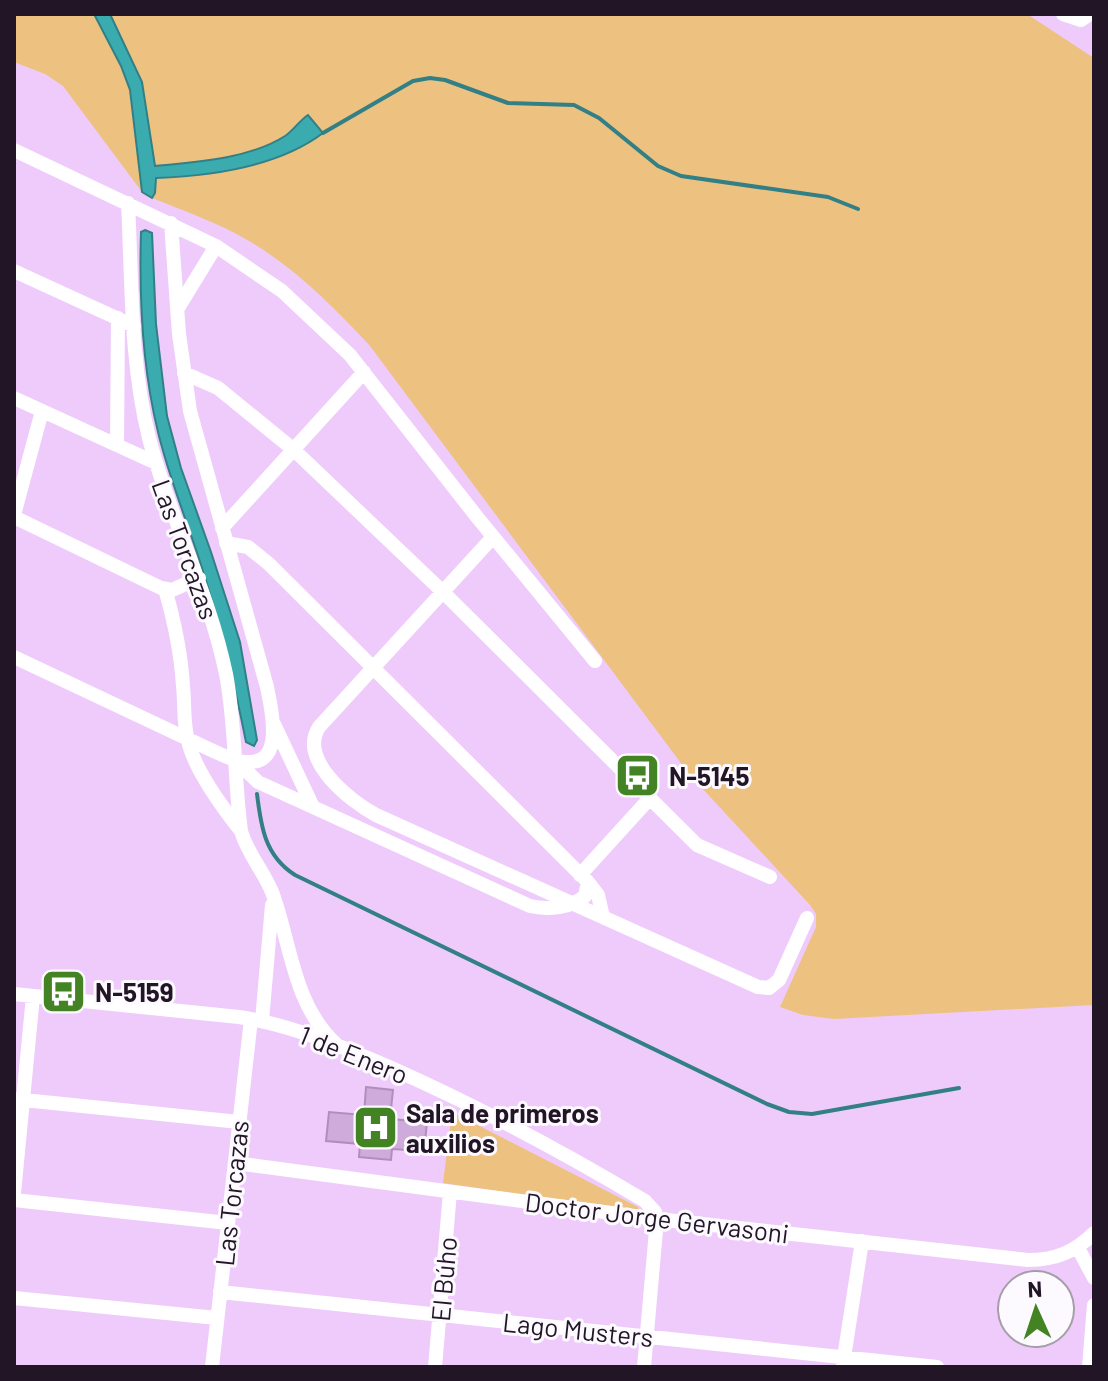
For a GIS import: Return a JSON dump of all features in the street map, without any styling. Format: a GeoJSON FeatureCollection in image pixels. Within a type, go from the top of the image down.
{"type":"FeatureCollection","features":[{"type":"Feature","properties":{"kind":"street"},"geometry":{"type":"LineString","coordinates":[[1063,14],[1073,19],[1085,17]]}},
{"type":"Feature","properties":{"kind":"street"},"geometry":{"type":"LineString","coordinates":[[14,150],[216,246],[282,291],[364,372],[595,661]]}},
{"type":"Feature","properties":{"kind":"street","name":"Las Torcazas"},"geometry":{"type":"LineString","coordinates":[[128,203],[134,326],[143,409],[156,463],[199,578],[226,678],[241,831],[270,888],[305,1003],[322,1031],[336,1044]]}},
{"type":"Feature","properties":{"kind":"street"},"geometry":{"type":"LineString","coordinates":[[14,657],[235,759],[250,762],[266,756],[272,740],[267,687],[193,424],[184,373],[171,223]]}},
{"type":"Feature","properties":{"kind":"street"},"geometry":{"type":"LineString","coordinates":[[177,308],[216,246]]}},
{"type":"Feature","properties":{"kind":"street"},"geometry":{"type":"LineString","coordinates":[[14,271],[134,326]]}},
{"type":"Feature","properties":{"kind":"street"},"geometry":{"type":"LineString","coordinates":[[117,445],[118,318]]}},
{"type":"Feature","properties":{"kind":"street"},"geometry":{"type":"LineString","coordinates":[[224,536],[294,450],[364,372]]}},
{"type":"Feature","properties":{"kind":"street"},"geometry":{"type":"LineString","coordinates":[[184,373],[218,388],[294,450],[443,592],[697,845],[770,877]]}},
{"type":"Feature","properties":{"kind":"street"},"geometry":{"type":"LineString","coordinates":[[14,398],[156,463]]}},
{"type":"Feature","properties":{"kind":"street"},"geometry":{"type":"LineString","coordinates":[[42,411],[14,516],[165,589],[172,590],[199,578]]}},
{"type":"Feature","properties":{"kind":"street"},"geometry":{"type":"LineString","coordinates":[[224,536],[248,547],[262,558],[584,879],[598,895],[603,917]]}},
{"type":"Feature","properties":{"kind":"street"},"geometry":{"type":"LineString","coordinates":[[493,537],[315,733],[313,740],[317,756],[338,787],[376,815],[763,988],[775,985],[779,980],[807,918]]}},
{"type":"Feature","properties":{"kind":"street"},"geometry":{"type":"LineString","coordinates":[[165,589],[176,635],[191,752],[223,808],[241,831]]}},
{"type":"Feature","properties":{"kind":"street"},"geometry":{"type":"LineString","coordinates":[[272,720],[313,807]]}},
{"type":"Feature","properties":{"kind":"street"},"geometry":{"type":"LineString","coordinates":[[235,759],[258,782],[530,906],[541,908],[573,904],[585,896],[584,879],[650,798]]}},
{"type":"Feature","properties":{"kind":"street","name":"Las Torcazas"},"geometry":{"type":"LineString","coordinates":[[212,1367],[239,1122],[271,924],[270,888]]}},
{"type":"Feature","properties":{"kind":"street","name":"1 de Enero"},"geometry":{"type":"LineString","coordinates":[[14,994],[256,1020],[336,1044],[483,1112],[645,1201],[657,1219]]}},
{"type":"Feature","properties":{"kind":"street"},"geometry":{"type":"LineString","coordinates":[[14,1193],[18,1100],[33,996]]}},
{"type":"Feature","properties":{"kind":"street"},"geometry":{"type":"LineString","coordinates":[[18,1100],[239,1122]]}},
{"type":"Feature","properties":{"kind":"street","name":"Doctor Jorge Gervasoni"},"geometry":{"type":"LineString","coordinates":[[235,1163],[657,1219],[1028,1260],[1055,1258],[1078,1248]]}},
{"type":"Feature","properties":{"kind":"street","name":"El Búho"},"geometry":{"type":"LineString","coordinates":[[435,1367],[450,1192]]}},
{"type":"Feature","properties":{"kind":"street"},"geometry":{"type":"LineString","coordinates":[[14,1200],[228,1223]]}},
{"type":"Feature","properties":{"kind":"street"},"geometry":{"type":"LineString","coordinates":[[644,1367],[657,1219]]}},
{"type":"Feature","properties":{"kind":"street"},"geometry":{"type":"LineString","coordinates":[[1094,1233],[1078,1248],[1094,1278]]}},
{"type":"Feature","properties":{"kind":"street"},"geometry":{"type":"LineString","coordinates":[[843,1362],[862,1241]]}},
{"type":"Feature","properties":{"kind":"street","name":"Lago Musters"},"geometry":{"type":"LineString","coordinates":[[220,1292],[646,1336],[843,1362],[937,1367]]}},
{"type":"Feature","properties":{"kind":"street"},"geometry":{"type":"LineString","coordinates":[[14,1298],[217,1318]]}},
{"type":"Feature","properties":{"kind":"street"},"geometry":{"type":"LineString","coordinates":[[1089,1367],[1094,1305]]}},
{"type":"Feature","properties":{"kind":"shaded area"},"geometry":{"type":"Polygon","coordinates":[[[14,14],[94,14],[130,90],[142,192],[63,86],[45,74],[14,62],[14,14]]]}},
{"type":"Feature","properties":{"kind":"shaded area"},"geometry":{"type":"Polygon","coordinates":[[[94,14],[110,14],[142,82],[155,166],[222,158],[255,150],[285,136],[308,115],[323,133],[286,154],[243,168],[156,178],[152,198],[142,192],[130,90],[94,14]]]}},
{"type":"Feature","properties":{"kind":"shaded area"},"geometry":{"type":"Polygon","coordinates":[[[110,14],[1027,14],[1094,58],[1094,1005],[834,1019],[803,1015],[780,1007],[816,927],[816,914],[810,905],[689,774],[370,346],[313,289],[266,252],[226,229],[152,198],[156,178],[236,167],[312,141],[299,122],[285,135],[251,151],[212,160],[154,166],[142,82],[110,14]]]}},
{"type":"Feature","properties":{"kind":"shaded area"},"geometry":{"type":"Polygon","coordinates":[[[141,232],[152,233],[156,324],[167,416],[181,468],[240,642],[257,740],[254,746],[246,742],[214,609],[158,432],[145,358],[141,308],[141,232]]]}},
{"type":"Feature","properties":{"kind":"shaded area"},"geometry":{"type":"Polygon","coordinates":[[[452,1112],[638,1207],[640,1212],[443,1183],[452,1112]]]}},
{"type":"Feature","properties":{"kind":"building"},"geometry":{"type":"Polygon","coordinates":[[[366,1087],[393,1090],[390,1119],[427,1122],[424,1151],[392,1149],[391,1160],[359,1157],[360,1144],[326,1141],[329,1112],[364,1115],[366,1087]]]}},
{"type":"Feature","properties":{"kind":"waterway"},"geometry":{"type":"LineString","coordinates":[[323,133],[413,81],[430,78],[445,80],[508,103],[574,105],[599,118],[658,166],[681,176],[828,197],[858,209]]}},
{"type":"Feature","properties":{"kind":"waterway"},"geometry":{"type":"LineString","coordinates":[[257,794],[266,840],[277,859],[295,875],[767,1104],[789,1112],[812,1114],[959,1088]]}},
{"type":"Feature","properties":{"kind":"place","name":"N-5145"},"geometry":{"type":"Point","coordinates":[638,775]}},
{"type":"Feature","properties":{"kind":"place","name":"N-5159"},"geometry":{"type":"Point","coordinates":[64,991]}},
{"type":"Feature","properties":{"kind":"place","name":"Sala de primeros auxilios"},"geometry":{"type":"Point","coordinates":[375,1127]}}]}
